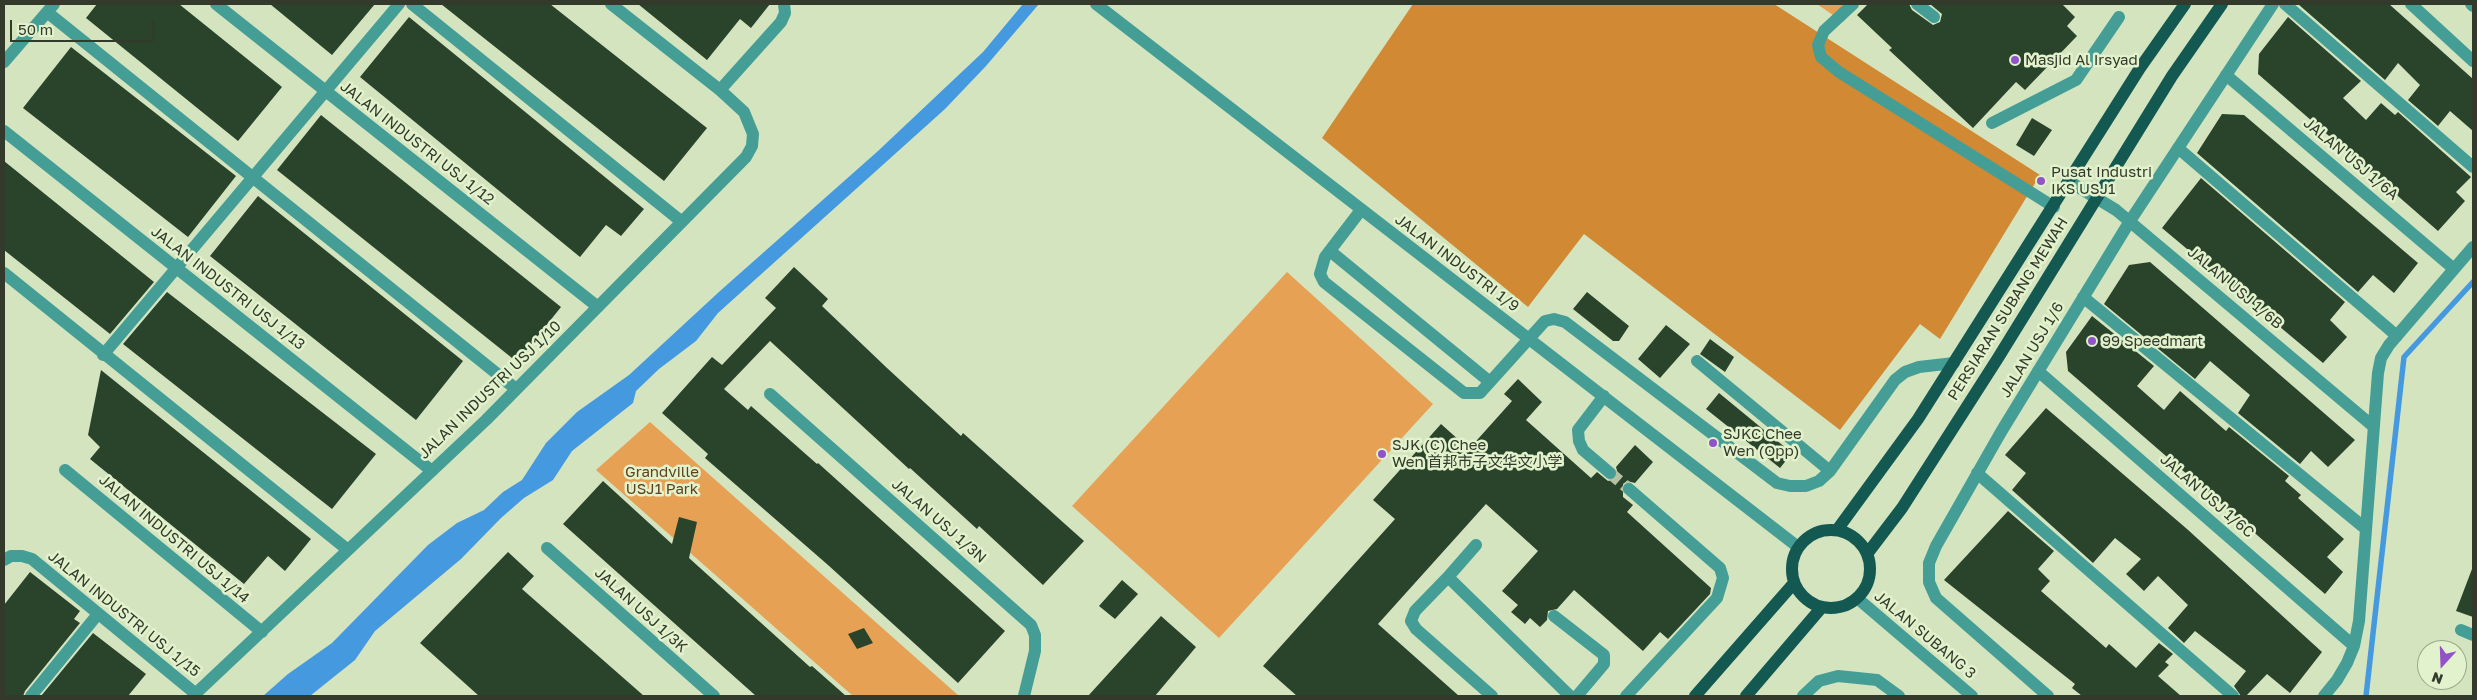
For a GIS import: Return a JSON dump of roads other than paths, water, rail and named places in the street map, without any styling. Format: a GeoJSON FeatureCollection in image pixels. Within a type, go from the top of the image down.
{"type":"FeatureCollection","features":[{"type":"Feature","properties":{"kind":"main road","name":"PERSIARAN SUBANG MEWAH"},"geometry":{"type":"LineString","coordinates":[[1836,530],[1918,419],[2070,182],[2140,68],[2185,4]]}},
{"type":"Feature","properties":{"kind":"main road","name":"PERSIARAN SUBANG MEWAH"},"geometry":{"type":"LineString","coordinates":[[1867,554],[1902,508],[2172,76],[2222,4]]}},
{"type":"Feature","properties":{"kind":"main road"},"geometry":{"type":"LineString","coordinates":[[1836,530],[1855,538],[1867,554],[1870,566],[1869,578],[1857,598],[1841,606],[1822,607],[1805,598],[1794,583],[1792,564],[1798,547],[1815,533],[1836,530]]}},
{"type":"Feature","properties":{"kind":"main road"},"geometry":{"type":"LineString","coordinates":[[1695,696],[1794,583]]}},
{"type":"Feature","properties":{"kind":"main road"},"geometry":{"type":"LineString","coordinates":[[1746,696],[1822,607]]}},
{"type":"Feature","properties":{"kind":"street","name":"JALAN INDUSTRI USJ 1/12"},"geometry":{"type":"LineString","coordinates":[[216,4],[598,307]]}},
{"type":"Feature","properties":{"kind":"street"},"geometry":{"type":"LineString","coordinates":[[103,355],[399,4]]}},
{"type":"Feature","properties":{"kind":"street"},"geometry":{"type":"LineString","coordinates":[[611,4],[720,90],[781,22],[784,4]]}},
{"type":"Feature","properties":{"kind":"street","name":"JALAN INDUSTRI 1/9"},"geometry":{"type":"LineString","coordinates":[[1096,4],[1798,547]]}},
{"type":"Feature","properties":{"kind":"street"},"geometry":{"type":"LineString","coordinates":[[1853,4],[1824,31],[1818,45],[1820,57],[1838,72],[2054,207]]}},
{"type":"Feature","properties":{"kind":"street"},"geometry":{"type":"LineString","coordinates":[[1917,4],[1934,17]]}},
{"type":"Feature","properties":{"kind":"street","name":"JALAN USJ 1/6"},"geometry":{"type":"LineString","coordinates":[[2048,696],[1936,598],[1929,582],[1929,563],[1936,546],[1978,473],[2083,297],[2130,221],[2273,4]]}},
{"type":"Feature","properties":{"kind":"street"},"geometry":{"type":"LineString","coordinates":[[2285,4],[2473,167]]}},
{"type":"Feature","properties":{"kind":"street"},"geometry":{"type":"LineString","coordinates":[[2410,4],[2473,61]]}},
{"type":"Feature","properties":{"kind":"street"},"geometry":{"type":"LineString","coordinates":[[417,5],[682,222]]}},
{"type":"Feature","properties":{"kind":"street"},"geometry":{"type":"LineString","coordinates":[[4,62],[51,8],[252,177],[516,389]]}},
{"type":"Feature","properties":{"kind":"street"},"geometry":{"type":"LineString","coordinates":[[1992,123],[2076,80],[2119,17]]}},
{"type":"Feature","properties":{"kind":"street","name":"JALAN USJ 1/6A"},"geometry":{"type":"LineString","coordinates":[[2226,75],[2454,269]]}},
{"type":"Feature","properties":{"kind":"street","name":"JALAN INDUSTRI USJ 1/10"},"geometry":{"type":"LineString","coordinates":[[194,695],[432,471],[746,157],[752,146],[753,134],[744,112],[720,90]]}},
{"type":"Feature","properties":{"kind":"street","name":"JALAN INDUSTRI USJ 1/13"},"geometry":{"type":"LineString","coordinates":[[4,131],[432,471]]}},
{"type":"Feature","properties":{"kind":"street"},"geometry":{"type":"LineString","coordinates":[[2178,148],[2397,336]]}},
{"type":"Feature","properties":{"kind":"street","name":"JALAN USJ 1/6B"},"geometry":{"type":"LineString","coordinates":[[2070,182],[2098,197],[2130,221],[2374,426]]}},
{"type":"Feature","properties":{"kind":"street"},"geometry":{"type":"LineString","coordinates":[[1361,210],[1330,251],[1322,266],[1320,274],[1324,282],[1464,393],[1480,393],[1545,321],[1554,319],[1565,322],[1777,483],[1790,486],[1806,486],[1819,481],[1830,471],[1895,380],[1905,372],[1919,367],[1954,363]]}},
{"type":"Feature","properties":{"kind":"street"},"geometry":{"type":"LineString","coordinates":[[2324,696],[2337,680],[2354,646],[2359,621],[2378,373],[2381,358],[2397,336],[2473,247]]}},
{"type":"Feature","properties":{"kind":"street"},"geometry":{"type":"LineString","coordinates":[[1330,251],[1490,382]]}},
{"type":"Feature","properties":{"kind":"street"},"geometry":{"type":"LineString","coordinates":[[4,274],[348,550]]}},
{"type":"Feature","properties":{"kind":"street"},"geometry":{"type":"LineString","coordinates":[[2083,297],[2366,529]]}},
{"type":"Feature","properties":{"kind":"street"},"geometry":{"type":"LineString","coordinates":[[1697,361],[1830,471]]}},
{"type":"Feature","properties":{"kind":"street","name":"JALAN USJ 1/6C"},"geometry":{"type":"LineString","coordinates":[[2038,371],[2354,646]]}},
{"type":"Feature","properties":{"kind":"street","name":"JALAN USJ 1/3N"},"geometry":{"type":"LineString","coordinates":[[770,394],[1032,625],[1035,635],[1035,651],[1024,696]]}},
{"type":"Feature","properties":{"kind":"street"},"geometry":{"type":"LineString","coordinates":[[1604,396],[1578,430],[1579,441],[1583,450],[1610,474]]}},
{"type":"Feature","properties":{"kind":"street","name":"JALAN INDUSTRI USJ 1/14"},"geometry":{"type":"LineString","coordinates":[[65,470],[262,632]]}},
{"type":"Feature","properties":{"kind":"street"},"geometry":{"type":"LineString","coordinates":[[1978,473],[2233,696]]}},
{"type":"Feature","properties":{"kind":"street"},"geometry":{"type":"LineString","coordinates":[[1626,696],[1717,598],[1723,578],[1720,568],[1629,489]]}},
{"type":"Feature","properties":{"kind":"street"},"geometry":{"type":"LineString","coordinates":[[1476,545],[1415,611],[1411,621],[1416,629],[1492,696]]}},
{"type":"Feature","properties":{"kind":"street","name":"JALAN USJ 1/3K"},"geometry":{"type":"LineString","coordinates":[[547,548],[714,696]]}},
{"type":"Feature","properties":{"kind":"street","name":"JALAN INDUSTRI USJ 1/15"},"geometry":{"type":"LineString","coordinates":[[4,560],[11,556],[22,556],[32,559],[194,695]]}},
{"type":"Feature","properties":{"kind":"street"},"geometry":{"type":"LineString","coordinates":[[1448,577],[1570,696]]}},
{"type":"Feature","properties":{"kind":"street","name":"JALAN SUBANG 3"},"geometry":{"type":"LineString","coordinates":[[1857,598],[1972,696]]}},
{"type":"Feature","properties":{"kind":"street"},"geometry":{"type":"LineString","coordinates":[[31,696],[98,614]]}},
{"type":"Feature","properties":{"kind":"street"},"geometry":{"type":"LineString","coordinates":[[1554,616],[1604,655],[1604,664],[1577,696]]}},
{"type":"Feature","properties":{"kind":"street"},"geometry":{"type":"LineString","coordinates":[[1803,696],[1820,681],[1838,676],[1877,680],[1896,694]]}},
{"type":"Feature","properties":{"kind":"water"},"geometry":{"type":"Polygon","coordinates":[[[1023,4],[1039,4],[986,66],[945,109],[718,313],[696,341],[659,369],[636,391],[633,403],[572,451],[553,480],[524,498],[501,518],[461,559],[375,631],[355,660],[310,696],[263,696],[288,674],[332,643],[428,545],[457,523],[484,510],[503,492],[522,480],[546,443],[577,412],[629,375],[720,291],[878,151],[983,52],[1023,4]]]}},
{"type":"Feature","properties":{"kind":"waterway"},"geometry":{"type":"LineString","coordinates":[[2366,696],[2404,357],[2473,282]]}},
{"type":"Feature","properties":{"kind":"tunnel"},"geometry":{"type":"LineString","coordinates":[[1610,473],[1629,489]]}},
{"type":"Feature","properties":{"kind":"place","name":"Masjid Al Irsyad"},"geometry":{"type":"Point","coordinates":[2015,60]}},
{"type":"Feature","properties":{"kind":"place","name":"Pusat Industri IKS USJ1"},"geometry":{"type":"Point","coordinates":[2041,181]}},
{"type":"Feature","properties":{"kind":"place","name":"99 Speedmart"},"geometry":{"type":"Point","coordinates":[2092,341]}},
{"type":"Feature","properties":{"kind":"place","name":"SJKC Chee Wen (Opp)"},"geometry":{"type":"Point","coordinates":[1713,443]}},
{"type":"Feature","properties":{"kind":"place","name":"SJK (C) Chee Wen 首邦市子文华文小学"},"geometry":{"type":"Point","coordinates":[1382,454]}},
{"type":"Feature","properties":{"kind":"park label","name":"Grandville USJ1 Park"},"geometry":{"type":"Point","coordinates":[662,480]}}]}
